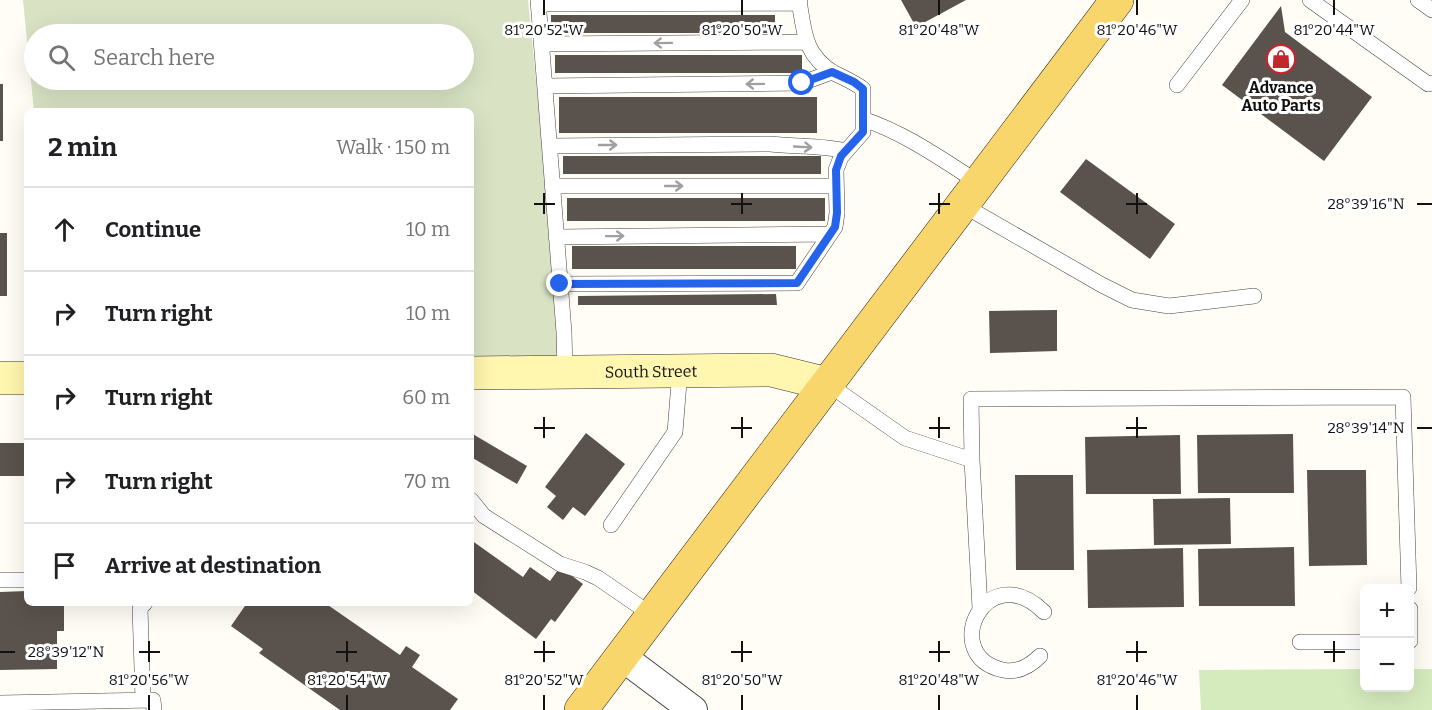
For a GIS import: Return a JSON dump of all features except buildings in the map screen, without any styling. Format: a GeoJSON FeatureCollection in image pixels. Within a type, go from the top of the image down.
{"type":"FeatureCollection","features":[{"type":"Feature","properties":{"kind":"main road"},"geometry":{"type":"LineString","coordinates":[[581,710],[1117,0]]}},
{"type":"Feature","properties":{"kind":"street","name":"South Street"},"geometry":{"type":"LineString","coordinates":[[474,373],[771,370],[828,384]]}},
{"type":"Feature","properties":{"kind":"street"},"geometry":{"type":"LineString","coordinates":[[0,378],[24,378]]}},
{"type":"Feature","properties":{"kind":"street"},"geometry":{"type":"LineString","coordinates":[[621,656],[693,710]]}},
{"type":"Feature","properties":{"kind":"lane"},"geometry":{"type":"LineString","coordinates":[[1177,85],[1242,0]]}},
{"type":"Feature","properties":{"kind":"lane"},"geometry":{"type":"LineString","coordinates":[[1311,0],[1428,84],[1432,83]]}},
{"type":"Feature","properties":{"kind":"lane"},"geometry":{"type":"LineString","coordinates":[[1418,0],[1432,10]]}},
{"type":"Feature","properties":{"kind":"lane"},"geometry":{"type":"LineString","coordinates":[[560,284],[797,283],[835,227],[836,170],[841,156],[863,132],[863,89],[854,82],[832,72],[818,60],[806,42],[800,1],[538,2],[565,372]]}},
{"type":"Feature","properties":{"kind":"lane"},"geometry":{"type":"LineString","coordinates":[[542,44],[806,42]]}},
{"type":"Feature","properties":{"kind":"lane"},"geometry":{"type":"LineString","coordinates":[[545,86],[802,83],[832,72]]}},
{"type":"Feature","properties":{"kind":"lane"},"geometry":{"type":"LineString","coordinates":[[863,119],[879,124],[914,142],[970,194],[1102,285],[1132,300],[1169,306],[1254,296]]}},
{"type":"Feature","properties":{"kind":"lane"},"geometry":{"type":"LineString","coordinates":[[550,146],[770,144],[804,148],[831,147],[846,151]]}},
{"type":"Feature","properties":{"kind":"lane"},"geometry":{"type":"LineString","coordinates":[[552,186],[836,186]]}},
{"type":"Feature","properties":{"kind":"lane"},"geometry":{"type":"LineString","coordinates":[[556,237],[829,234]]}},
{"type":"Feature","properties":{"kind":"lane"},"geometry":{"type":"LineString","coordinates":[[611,525],[675,432],[680,370]]}},
{"type":"Feature","properties":{"kind":"lane"},"geometry":{"type":"LineString","coordinates":[[828,384],[905,438],[972,460]]}},
{"type":"Feature","properties":{"kind":"lane"},"geometry":{"type":"LineString","coordinates":[[980,608],[971,399],[1403,398],[1409,584]]}},
{"type":"Feature","properties":{"kind":"lane"},"geometry":{"type":"LineString","coordinates":[[474,504],[484,516],[560,564],[598,578],[652,615]]}},
{"type":"Feature","properties":{"kind":"lane"},"geometry":{"type":"LineString","coordinates":[[0,580],[24,580]]}},
{"type":"Feature","properties":{"kind":"lane"},"geometry":{"type":"LineString","coordinates":[[1040,656],[1032,664],[1020,669],[1007,671],[994,668],[983,661],[975,650],[971,628],[980,608],[990,599],[1002,595],[1016,594],[1028,598],[1044,612]]}},
{"type":"Feature","properties":{"kind":"lane"},"geometry":{"type":"LineString","coordinates":[[0,703],[148,705],[142,606]]}},
{"type":"Feature","properties":{"kind":"lane"},"geometry":{"type":"LineString","coordinates":[[1300,642],[1360,642]]}},
{"type":"Feature","properties":{"kind":"green space"},"geometry":{"type":"Polygon","coordinates":[[[23,0],[528,0],[564,358],[474,359],[474,108],[34,108],[32,90],[474,90],[474,24],[25,24],[23,0]]]}},
{"type":"Feature","properties":{"kind":"green space"},"geometry":{"type":"Polygon","coordinates":[[[1360,669],[1360,692],[1414,692],[1414,669],[1432,669],[1432,710],[1201,710],[1199,670],[1360,669]]]}},
{"type":"Feature","properties":{"kind":"place","name":"Advance Auto Parts"},"geometry":{"type":"Point","coordinates":[1281,59]}},
{"type":"Feature","properties":{"kind":"route"},"geometry":{"type":"LineString","coordinates":[[560,284],[797,283],[835,227],[836,170],[841,156],[863,132],[863,89],[854,82],[832,72],[802,83]]}}]}
